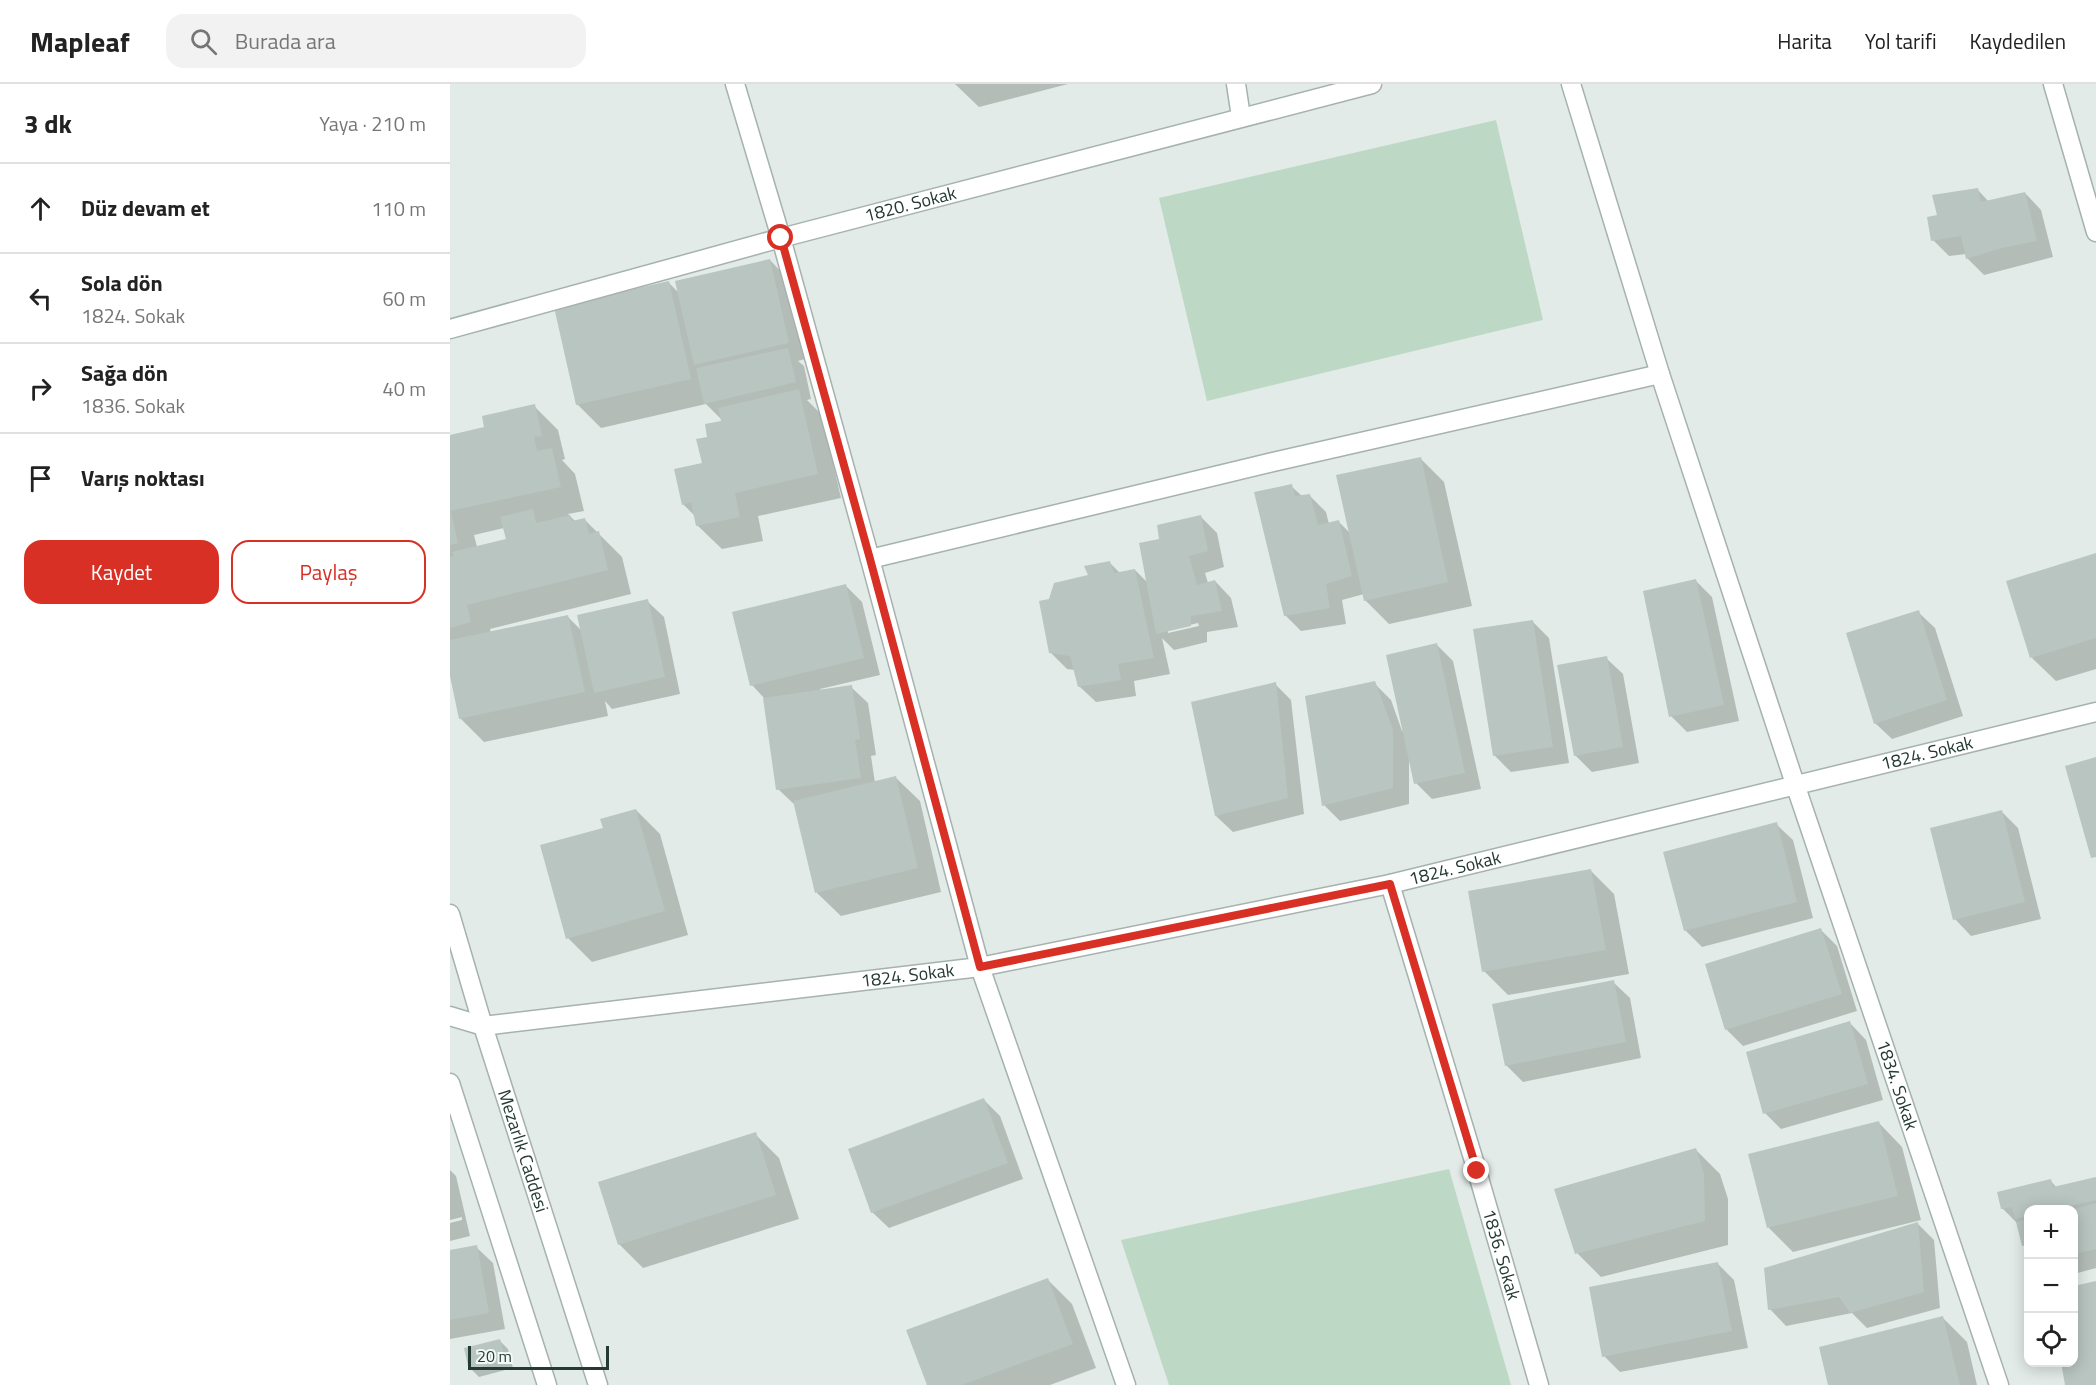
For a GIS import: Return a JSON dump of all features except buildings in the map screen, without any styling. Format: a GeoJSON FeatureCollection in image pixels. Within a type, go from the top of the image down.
{"type":"FeatureCollection","features":[{"type":"Feature","properties":{"kind":"street"},"geometry":{"type":"LineString","coordinates":[[735,84],[781,238],[980,967],[1126,1385]]}},
{"type":"Feature","properties":{"kind":"street"},"geometry":{"type":"LineString","coordinates":[[1236,84],[1241,117]]}},
{"type":"Feature","properties":{"kind":"street","name":"1820. Sokak"},"geometry":{"type":"LineString","coordinates":[[450,329],[781,238],[1372,84]]}},
{"type":"Feature","properties":{"kind":"street","name":"1834. Sokak"},"geometry":{"type":"LineString","coordinates":[[1571,84],[1660,374],[1795,784],[1999,1385]]}},
{"type":"Feature","properties":{"kind":"street"},"geometry":{"type":"LineString","coordinates":[[2053,84],[2096,232]]}},
{"type":"Feature","properties":{"kind":"street"},"geometry":{"type":"LineString","coordinates":[[870,559],[1273,462],[1660,374]]}},
{"type":"Feature","properties":{"kind":"street","name":"1824. Sokak"},"geometry":{"type":"LineString","coordinates":[[483,1026],[980,967],[1390,884],[2096,712]]}},
{"type":"Feature","properties":{"kind":"street","name":"1836. Sokak"},"geometry":{"type":"LineString","coordinates":[[1390,884],[1539,1385]]}},
{"type":"Feature","properties":{"kind":"street","name":"Mezarlık Caddesi"},"geometry":{"type":"LineString","coordinates":[[450,914],[483,1026],[598,1385]]}},
{"type":"Feature","properties":{"kind":"street"},"geometry":{"type":"LineString","coordinates":[[450,1016],[483,1026]]}},
{"type":"Feature","properties":{"kind":"street"},"geometry":{"type":"LineString","coordinates":[[450,1083],[547,1385]]}},
{"type":"Feature","properties":{"kind":"green space"},"geometry":{"type":"Polygon","coordinates":[[[1496,120],[1543,320],[1207,401],[1159,198],[1496,120]]]}},
{"type":"Feature","properties":{"kind":"green space"},"geometry":{"type":"Polygon","coordinates":[[[1449,1169],[1511,1385],[1169,1385],[1121,1240],[1449,1169]]]}},
{"type":"Feature","properties":{"kind":"route"},"geometry":{"type":"LineString","coordinates":[[781,238],[980,967],[1390,884],[1477,1171]]}}]}
